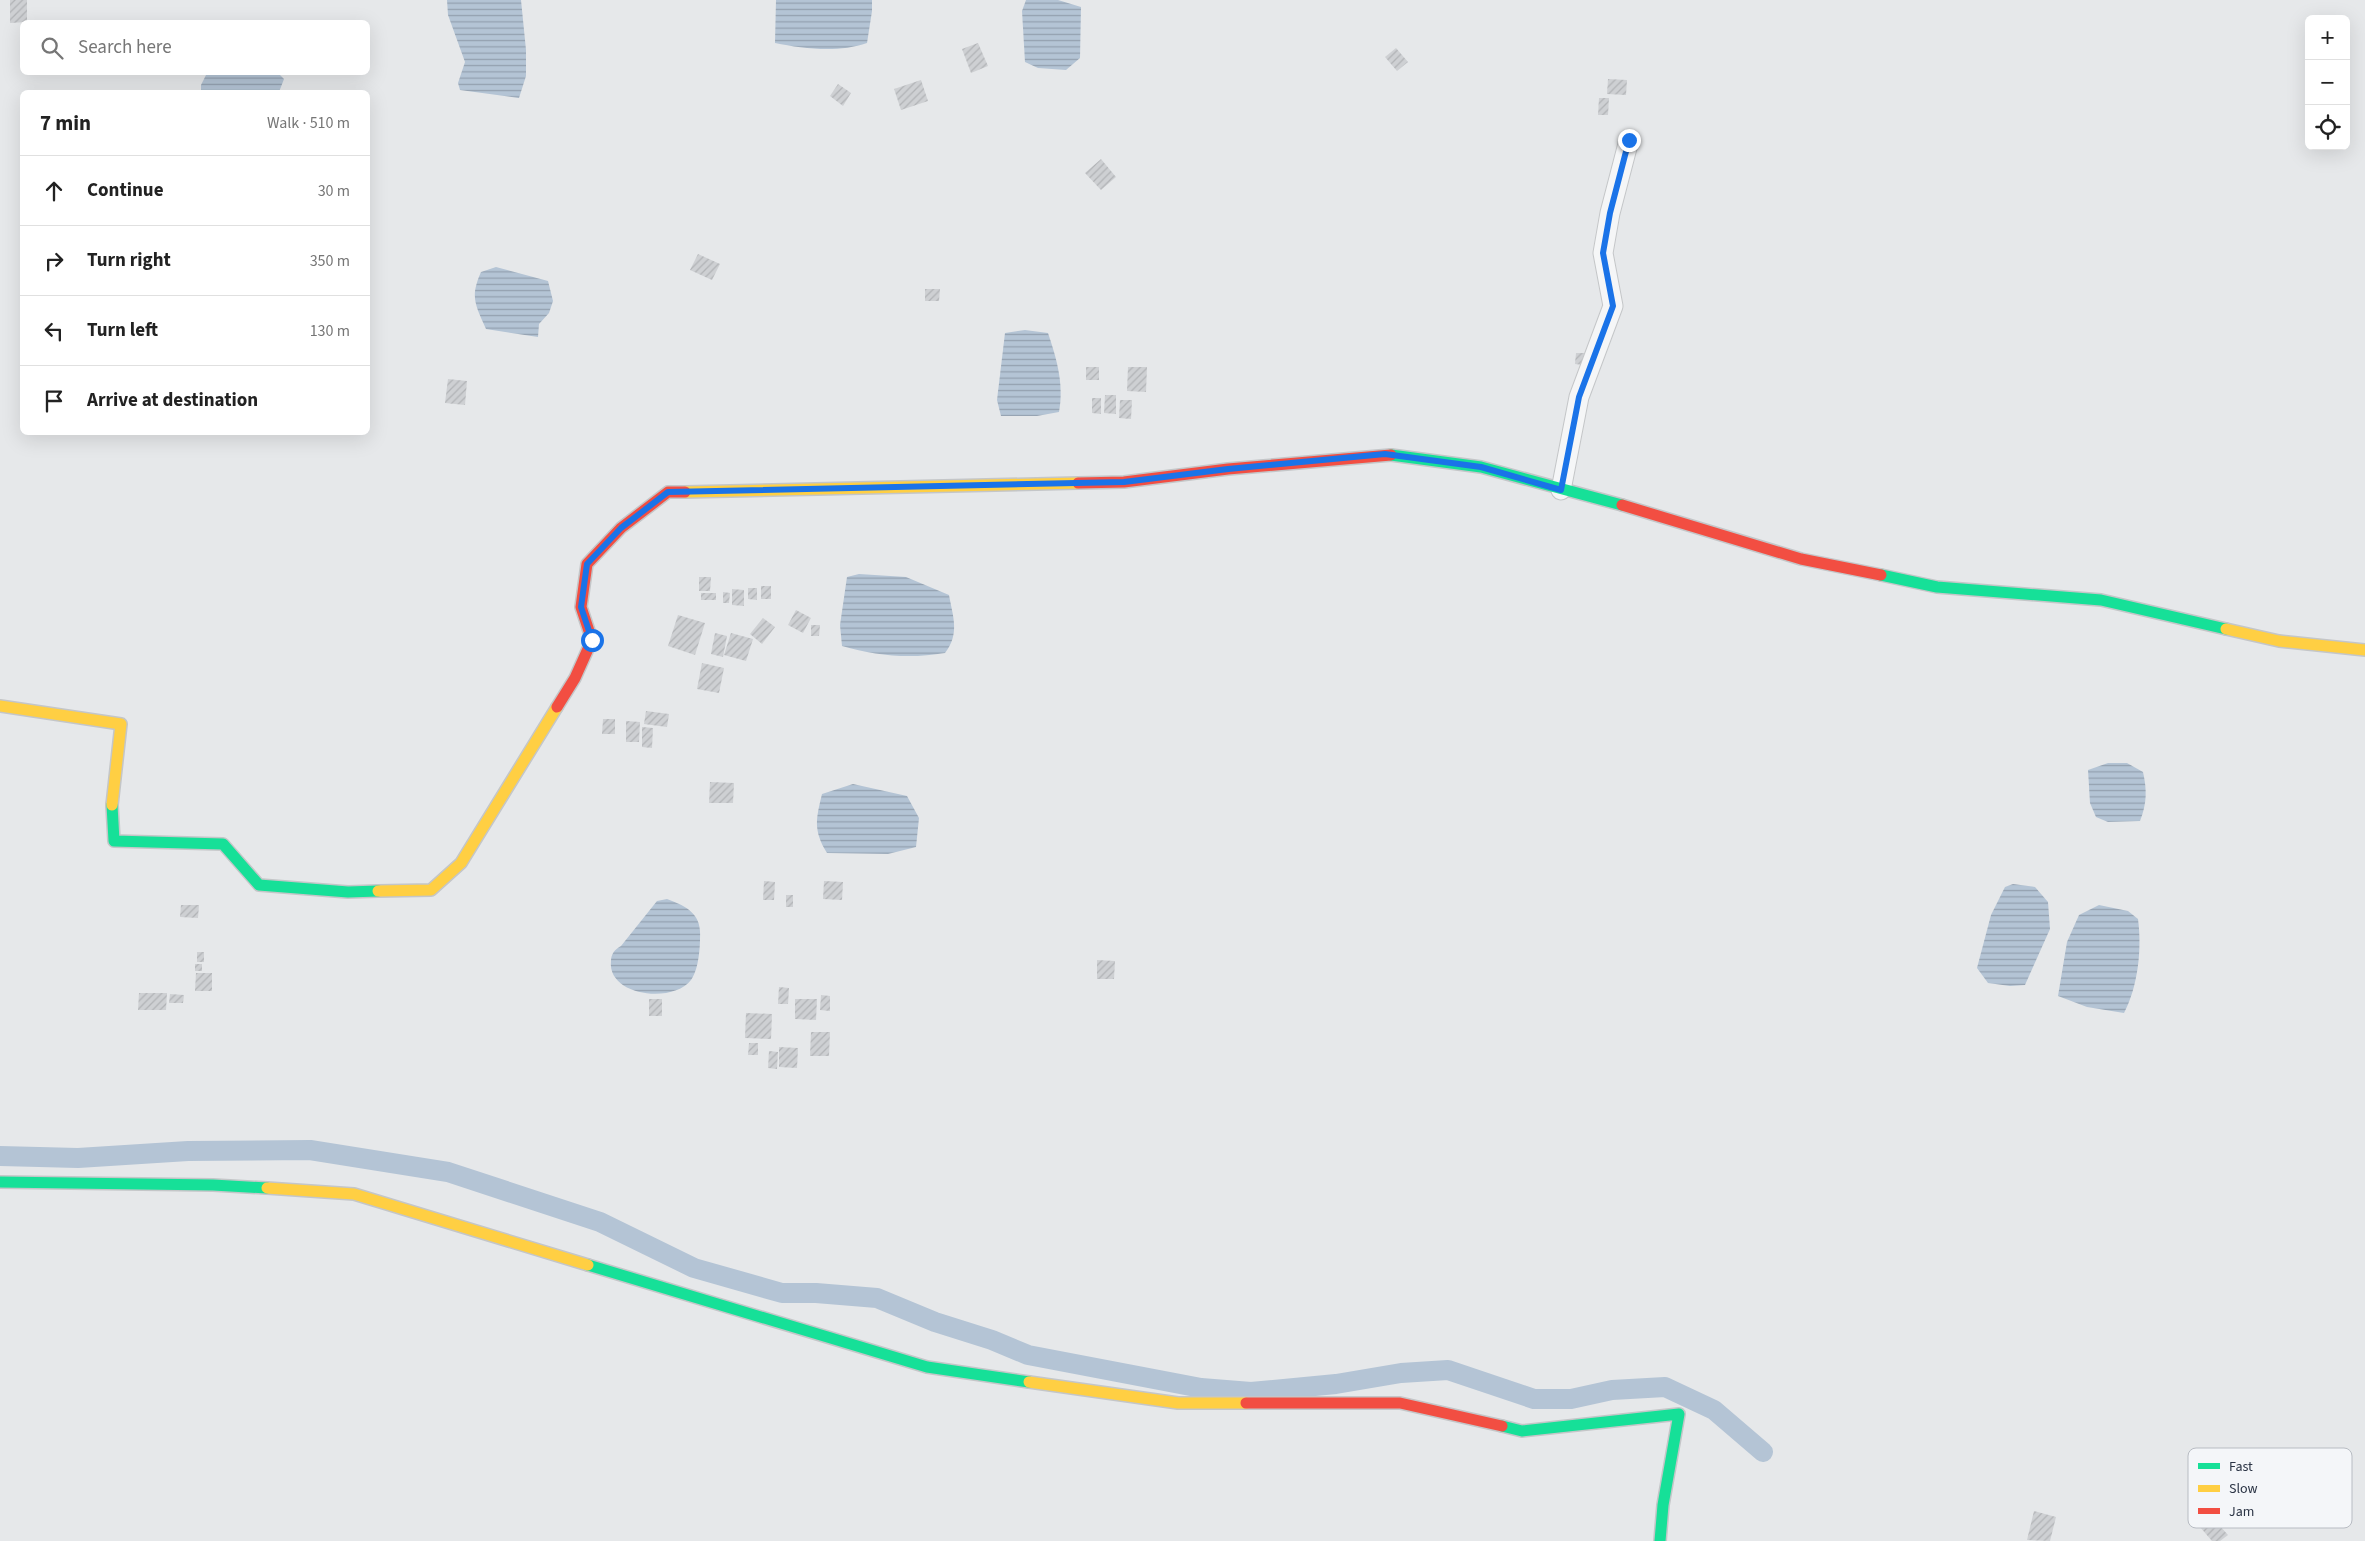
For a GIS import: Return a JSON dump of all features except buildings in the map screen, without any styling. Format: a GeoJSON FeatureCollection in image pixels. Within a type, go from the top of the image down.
{"type":"FeatureCollection","features":[{"type":"Feature","properties":{"kind":"street"},"geometry":{"type":"LineString","coordinates":[[1561,490],[1579,397],[1613,306],[1603,253],[1610,213],[1629,140]]}},
{"type":"Feature","properties":{"kind":"street"},"geometry":{"type":"LineString","coordinates":[[0,706],[122,724],[111,798],[114,841],[223,844],[259,886],[348,892],[431,890],[461,863],[575,678],[592,640],[581,607],[587,564],[621,528],[668,492],[1124,482],[1228,469],[1385,454],[1481,467],[1682,522],[1801,559],[1936,587],[2101,600],[2279,641],[2365,650]]}},
{"type":"Feature","properties":{"kind":"street"},"geometry":{"type":"LineString","coordinates":[[0,1182],[213,1185],[354,1194],[927,1367],[1178,1403],[1400,1403],[1522,1431],[1679,1414],[1663,1505],[1660,1541]]}},
{"type":"Feature","properties":{"kind":"water"},"geometry":{"type":"Polygon","coordinates":[[[447,0],[521,0],[526,50],[526,76],[519,98],[460,90],[458,83],[465,62],[448,15],[447,0]]]}},
{"type":"Feature","properties":{"kind":"water"},"geometry":{"type":"Polygon","coordinates":[[[776,0],[872,0],[867,43],[845,48],[821,49],[775,43],[776,0]]]}},
{"type":"Feature","properties":{"kind":"water"},"geometry":{"type":"Polygon","coordinates":[[[1026,0],[1058,0],[1081,7],[1080,58],[1066,70],[1038,68],[1025,62],[1022,11],[1026,0]]]}},
{"type":"Feature","properties":{"kind":"water"},"geometry":{"type":"Polygon","coordinates":[[[206,75],[280,75],[284,79],[280,90],[201,90],[201,85],[206,75]]]}},
{"type":"Feature","properties":{"kind":"water"},"geometry":{"type":"Polygon","coordinates":[[[496,267],[548,281],[553,301],[549,313],[539,324],[538,337],[486,329],[477,307],[475,294],[481,272],[496,267]]]}},
{"type":"Feature","properties":{"kind":"water"},"geometry":{"type":"Polygon","coordinates":[[[1025,330],[1048,333],[1059,372],[1061,392],[1059,412],[1037,416],[1001,416],[997,400],[1005,333],[1025,330]]]}},
{"type":"Feature","properties":{"kind":"water"},"geometry":{"type":"Polygon","coordinates":[[[859,574],[906,577],[949,595],[954,632],[950,646],[945,653],[893,656],[842,646],[840,625],[847,577],[859,574]]]}},
{"type":"Feature","properties":{"kind":"water"},"geometry":{"type":"Polygon","coordinates":[[[2108,763],[2127,763],[2143,772],[2146,796],[2140,821],[2108,822],[2096,817],[2090,803],[2088,770],[2108,763]]]}},
{"type":"Feature","properties":{"kind":"water"},"geometry":{"type":"Polygon","coordinates":[[[853,784],[907,796],[919,818],[916,847],[888,854],[827,853],[819,838],[817,824],[822,794],[853,784]]]}},
{"type":"Feature","properties":{"kind":"water"},"geometry":{"type":"Polygon","coordinates":[[[2013,884],[2035,887],[2048,902],[2050,929],[2025,985],[2010,986],[1988,983],[1977,968],[1991,915],[2005,887],[2013,884]]]}},
{"type":"Feature","properties":{"kind":"water"},"geometry":{"type":"Polygon","coordinates":[[[667,899],[687,909],[696,917],[699,923],[700,949],[693,976],[682,988],[670,992],[657,994],[643,993],[630,989],[619,982],[613,973],[611,958],[615,950],[621,946],[657,901],[667,899]]]}},
{"type":"Feature","properties":{"kind":"water"},"geometry":{"type":"Polygon","coordinates":[[[2099,905],[2128,911],[2138,919],[2138,967],[2133,991],[2124,1013],[2087,1007],[2058,996],[2067,942],[2079,915],[2099,905]]]}},
{"type":"Feature","properties":{"kind":"waterway"},"geometry":{"type":"LineString","coordinates":[[0,1156],[78,1158],[188,1151],[310,1150],[448,1172],[600,1222],[694,1268],[782,1293],[816,1293],[877,1298],[935,1322],[992,1340],[1028,1355],[1201,1388],[1251,1392],[1336,1384],[1401,1373],[1448,1370],[1534,1399],[1571,1399],[1612,1390],[1665,1387],[1714,1410],[1763,1452]]}},
{"type":"Feature","properties":{"kind":"traffic: fast"},"geometry":{"type":"LineString","coordinates":[[1391,455],[1481,467],[1622,505]]}},
{"type":"Feature","properties":{"kind":"traffic: fast"},"geometry":{"type":"LineString","coordinates":[[1881,575],[1937,587],[2101,600],[2226,629]]}},
{"type":"Feature","properties":{"kind":"traffic: fast"},"geometry":{"type":"LineString","coordinates":[[112,805],[114,841],[223,844],[259,885],[348,892],[378,891]]}},
{"type":"Feature","properties":{"kind":"traffic: fast"},"geometry":{"type":"LineString","coordinates":[[0,1182],[213,1185],[267,1188]]}},
{"type":"Feature","properties":{"kind":"traffic: fast"},"geometry":{"type":"LineString","coordinates":[[588,1265],[927,1367],[1029,1382]]}},
{"type":"Feature","properties":{"kind":"traffic: fast"},"geometry":{"type":"LineString","coordinates":[[1502,1426],[1522,1431],[1679,1414],[1663,1505],[1660,1541]]}},
{"type":"Feature","properties":{"kind":"traffic: slow"},"geometry":{"type":"LineString","coordinates":[[685,492],[1078,483]]}},
{"type":"Feature","properties":{"kind":"traffic: slow"},"geometry":{"type":"LineString","coordinates":[[2226,629],[2279,641],[2365,650]]}},
{"type":"Feature","properties":{"kind":"traffic: slow"},"geometry":{"type":"LineString","coordinates":[[0,706],[121,724],[112,805]]}},
{"type":"Feature","properties":{"kind":"traffic: slow"},"geometry":{"type":"LineString","coordinates":[[378,891],[431,890],[461,863],[557,707]]}},
{"type":"Feature","properties":{"kind":"traffic: slow"},"geometry":{"type":"LineString","coordinates":[[267,1188],[354,1194],[588,1265]]}},
{"type":"Feature","properties":{"kind":"traffic: slow"},"geometry":{"type":"LineString","coordinates":[[1029,1382],[1178,1403],[1246,1403]]}},
{"type":"Feature","properties":{"kind":"traffic: jam"},"geometry":{"type":"LineString","coordinates":[[1078,483],[1124,482],[1228,469],[1391,455]]}},
{"type":"Feature","properties":{"kind":"traffic: jam"},"geometry":{"type":"LineString","coordinates":[[557,707],[575,678],[592,640],[581,607],[587,564],[621,528],[668,492],[685,492]]}},
{"type":"Feature","properties":{"kind":"traffic: jam"},"geometry":{"type":"LineString","coordinates":[[1622,505],[1801,559],[1881,575]]}},
{"type":"Feature","properties":{"kind":"traffic: jam"},"geometry":{"type":"LineString","coordinates":[[1246,1403],[1400,1403],[1502,1426]]}},
{"type":"Feature","properties":{"kind":"route"},"geometry":{"type":"LineString","coordinates":[[592,640],[581,607],[587,564],[621,528],[668,492],[1124,482],[1228,469],[1385,454],[1481,467],[1561,490],[1579,397],[1604,336],[1613,306],[1603,253],[1610,213],[1629,140]]}}]}
